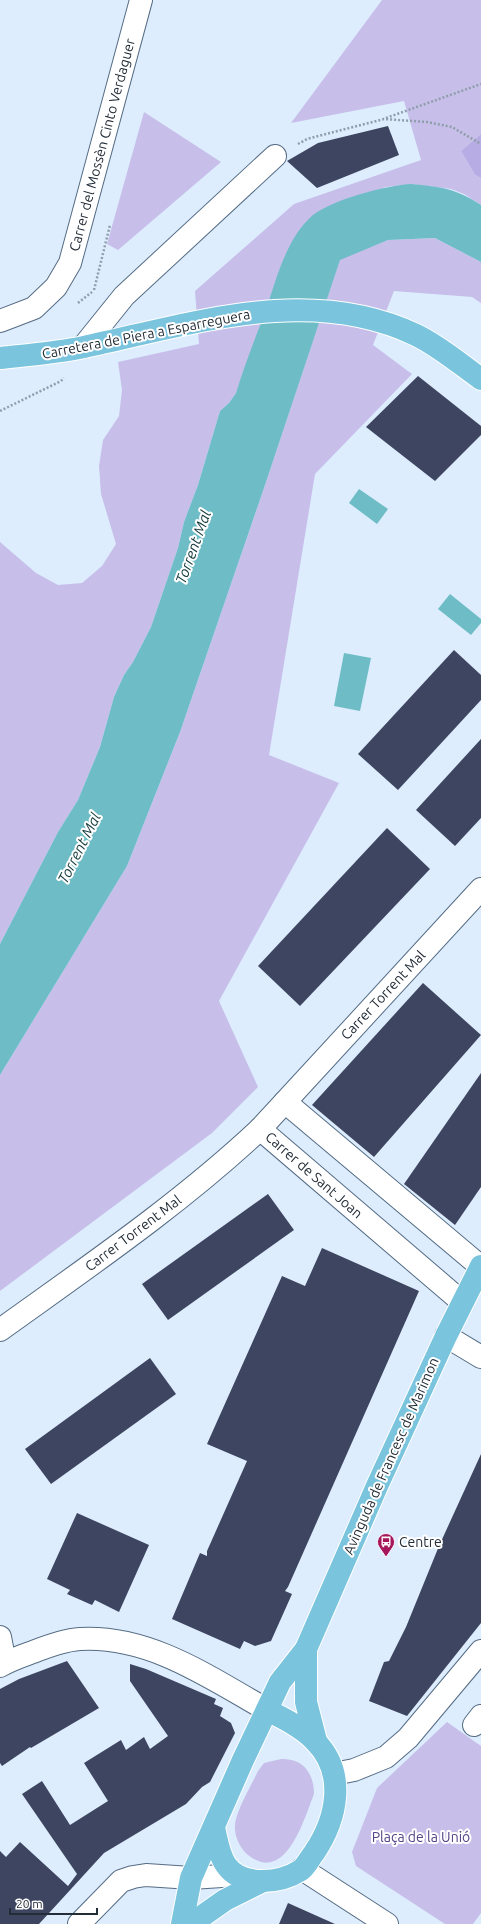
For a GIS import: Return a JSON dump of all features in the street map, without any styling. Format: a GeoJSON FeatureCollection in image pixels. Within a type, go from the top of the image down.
{"type":"FeatureCollection","features":[{"type":"Feature","properties":{"kind":"main road","name":"Carretera de Piera a Esparreguera"},"geometry":{"type":"LineString","coordinates":[[0,358],[44,354],[83,347],[198,321],[237,314],[296,310],[330,312],[387,324],[416,335],[448,355],[481,379]]}},
{"type":"Feature","properties":{"kind":"main road","name":"Avinguda de Francesc de Marimon"},"geometry":{"type":"LineString","coordinates":[[214,1828],[280,1682],[306,1649],[377,1486],[462,1302],[481,1266]]}},
{"type":"Feature","properties":{"kind":"main road","name":"Avinguda de Francesc de Marimon"},"geometry":{"type":"LineString","coordinates":[[306,1649],[306,1702],[316,1741]]}},
{"type":"Feature","properties":{"kind":"main road"},"geometry":{"type":"LineString","coordinates":[[191,1924],[225,1900],[261,1882],[286,1876],[302,1869],[319,1845],[330,1820],[337,1795],[334,1774],[327,1758],[316,1741],[287,1721],[267,1710]]}},
{"type":"Feature","properties":{"kind":"main road"},"geometry":{"type":"LineString","coordinates":[[214,1828],[219,1848],[226,1865],[237,1875],[261,1882]]}},
{"type":"Feature","properties":{"kind":"main road"},"geometry":{"type":"LineString","coordinates":[[182,1924],[191,1878],[214,1828]]}},
{"type":"Feature","properties":{"kind":"street","name":"Carrer del Mossèn Cinto Verdaguer"},"geometry":{"type":"LineString","coordinates":[[0,321],[34,308],[56,287],[70,263],[141,0]]}},
{"type":"Feature","properties":{"kind":"street"},"geometry":{"type":"LineString","coordinates":[[83,347],[124,296],[275,156]]}},
{"type":"Feature","properties":{"kind":"street","name":"Carrer Torrent Mal"},"geometry":{"type":"LineString","coordinates":[[285,1102],[481,889]]}},
{"type":"Feature","properties":{"kind":"street"},"geometry":{"type":"LineString","coordinates":[[285,1102],[481,1266]]}},
{"type":"Feature","properties":{"kind":"street","name":"Carrer de Sant Joan"},"geometry":{"type":"LineString","coordinates":[[285,1102],[260,1129],[462,1302]]}},
{"type":"Feature","properties":{"kind":"street","name":"Carrer Torrent Mal"},"geometry":{"type":"LineString","coordinates":[[0,1330],[132,1235],[228,1160],[260,1129]]}},
{"type":"Feature","properties":{"kind":"street"},"geometry":{"type":"LineString","coordinates":[[446,1336],[481,1357]]}},
{"type":"Feature","properties":{"kind":"street"},"geometry":{"type":"LineString","coordinates":[[0,1636],[3,1665],[51,1644],[80,1639],[108,1641],[140,1646],[173,1658],[215,1679],[267,1710]]}},
{"type":"Feature","properties":{"kind":"street"},"geometry":{"type":"LineString","coordinates":[[334,1774],[354,1770],[386,1757],[408,1738],[481,1651]]}},
{"type":"Feature","properties":{"kind":"street"},"geometry":{"type":"LineString","coordinates":[[302,1869],[387,1924]]}},
{"type":"Feature","properties":{"kind":"street"},"geometry":{"type":"LineString","coordinates":[[79,1924],[121,1881],[146,1875],[191,1878],[237,1875]]}},
{"type":"Feature","properties":{"kind":"path"},"geometry":{"type":"LineString","coordinates":[[275,156],[307,139],[384,118],[481,84]]}},
{"type":"Feature","properties":{"kind":"path"},"geometry":{"type":"LineString","coordinates":[[384,118],[427,122],[452,127],[481,144]]}},
{"type":"Feature","properties":{"kind":"path"},"geometry":{"type":"LineString","coordinates":[[0,411],[36,393]]}},
{"type":"Feature","properties":{"kind":"green space"},"geometry":{"type":"Polygon","coordinates":[[[382,0],[481,0],[481,134],[461,151],[475,175],[481,178],[481,205],[464,194],[451,189],[411,184],[386,187],[337,203],[280,270],[236,393],[229,403],[220,411],[198,485],[184,522],[178,548],[151,627],[133,662],[124,675],[114,697],[100,747],[78,800],[58,832],[0,944],[0,542],[36,573],[58,585],[82,583],[102,566],[116,544],[101,494],[99,466],[103,440],[119,416],[122,390],[118,362],[199,344],[195,291],[294,204],[421,160],[404,101],[291,123],[382,0]]]}},
{"type":"Feature","properties":{"kind":"green space"},"geometry":{"type":"Polygon","coordinates":[[[144,112],[221,162],[118,250],[107,244],[144,112]]]}},
{"type":"Feature","properties":{"kind":"green space"},"geometry":{"type":"Polygon","coordinates":[[[435,238],[481,262],[481,303],[472,297],[394,291],[373,345],[412,374],[315,474],[269,755],[339,783],[219,1001],[258,1087],[212,1133],[0,1291],[0,1075],[127,866],[180,732],[264,488],[340,259],[388,240],[435,238]]]}},
{"type":"Feature","properties":{"kind":"green space","name":"Plaça de la Unió"},"geometry":{"type":"Polygon","coordinates":[[[447,1722],[481,1746],[481,1913],[473,1924],[445,1924],[356,1866],[352,1852],[377,1788],[447,1722]]]}},
{"type":"Feature","properties":{"kind":"green space"},"geometry":{"type":"Polygon","coordinates":[[[281,1759],[295,1761],[306,1768],[312,1780],[314,1794],[299,1832],[292,1845],[283,1855],[273,1862],[261,1862],[248,1855],[242,1849],[235,1833],[236,1819],[241,1805],[258,1771],[264,1763],[281,1759]]]}},
{"type":"Feature","properties":{"kind":"shaded area"},"geometry":{"type":"Polygon","coordinates":[[[481,134],[481,178],[475,175],[461,151],[481,134]]]}},
{"type":"Feature","properties":{"kind":"water","name":"Torrent Mal"},"geometry":{"type":"Polygon","coordinates":[[[411,184],[448,189],[472,199],[481,205],[481,262],[435,238],[388,240],[340,260],[264,488],[180,732],[127,866],[0,1075],[0,944],[58,832],[78,800],[100,747],[114,697],[124,675],[133,662],[151,627],[178,548],[184,522],[198,485],[220,411],[229,403],[236,393],[277,275],[288,248],[303,225],[313,215],[322,209],[374,190],[411,184]]]}},
{"type":"Feature","properties":{"kind":"water"},"geometry":{"type":"Polygon","coordinates":[[[359,489],[388,509],[377,524],[349,503],[359,489]]]}},
{"type":"Feature","properties":{"kind":"water"},"geometry":{"type":"Polygon","coordinates":[[[450,594],[481,619],[481,623],[471,635],[438,609],[450,594]]]}},
{"type":"Feature","properties":{"kind":"water"},"geometry":{"type":"Polygon","coordinates":[[[344,653],[371,658],[360,711],[334,706],[344,653]]]}},
{"type":"Feature","properties":{"kind":"building"},"geometry":{"type":"Polygon","coordinates":[[[388,126],[399,155],[317,188],[287,161],[318,143],[388,126]]]}},
{"type":"Feature","properties":{"kind":"building"},"geometry":{"type":"Polygon","coordinates":[[[418,376],[481,426],[481,435],[435,481],[366,427],[418,376]]]}},
{"type":"Feature","properties":{"kind":"building"},"geometry":{"type":"Polygon","coordinates":[[[454,650],[481,675],[481,700],[398,790],[358,754],[454,650]]]}},
{"type":"Feature","properties":{"kind":"building"},"geometry":{"type":"Polygon","coordinates":[[[481,739],[481,818],[455,846],[416,810],[481,739]]]}},
{"type":"Feature","properties":{"kind":"building"},"geometry":{"type":"Polygon","coordinates":[[[387,828],[430,869],[300,1006],[258,966],[387,828]]]}},
{"type":"Feature","properties":{"kind":"building"},"geometry":{"type":"Polygon","coordinates":[[[423,983],[481,1035],[374,1157],[312,1105],[423,983]]]}},
{"type":"Feature","properties":{"kind":"building"},"geometry":{"type":"Polygon","coordinates":[[[481,1073],[481,1187],[455,1225],[404,1184],[481,1073]]]}},
{"type":"Feature","properties":{"kind":"building"},"geometry":{"type":"Polygon","coordinates":[[[268,1194],[294,1230],[168,1320],[142,1284],[268,1194]]]}},
{"type":"Feature","properties":{"kind":"building"},"geometry":{"type":"Polygon","coordinates":[[[322,1248],[419,1291],[285,1591],[292,1594],[271,1641],[255,1646],[244,1641],[240,1649],[172,1619],[200,1553],[207,1556],[207,1551],[247,1461],[207,1444],[282,1276],[305,1286],[322,1248]]]}},
{"type":"Feature","properties":{"kind":"building"},"geometry":{"type":"Polygon","coordinates":[[[150,1358],[176,1394],[51,1484],[25,1449],[150,1358]]]}},
{"type":"Feature","properties":{"kind":"building"},"geometry":{"type":"Polygon","coordinates":[[[481,1454],[481,1623],[407,1716],[369,1701],[384,1662],[389,1661],[406,1627],[439,1546],[481,1454]]]}},
{"type":"Feature","properties":{"kind":"building"},"geometry":{"type":"Polygon","coordinates":[[[77,1513],[149,1545],[119,1612],[95,1600],[92,1605],[67,1594],[70,1590],[47,1579],[77,1513]]]}},
{"type":"Feature","properties":{"kind":"building"},"geometry":{"type":"Polygon","coordinates":[[[67,1661],[99,1708],[31,1748],[30,1747],[2,1766],[0,1763],[0,1689],[19,1679],[67,1661]]]}},
{"type":"Feature","properties":{"kind":"building"},"geometry":{"type":"Polygon","coordinates":[[[130,1664],[146,1669],[216,1699],[214,1704],[223,1708],[220,1716],[231,1723],[235,1733],[210,1782],[202,1787],[186,1804],[104,1853],[39,1924],[0,1924],[0,1851],[6,1857],[20,1842],[68,1886],[77,1874],[22,1794],[42,1781],[70,1825],[108,1801],[84,1763],[121,1740],[126,1750],[144,1737],[150,1749],[168,1736],[130,1681],[130,1664]]]}},
{"type":"Feature","properties":{"kind":"building"},"geometry":{"type":"Polygon","coordinates":[[[288,1903],[335,1924],[279,1924],[288,1903]]]}},
{"type":"Feature","properties":{"kind":"place","name":"Centre"},"geometry":{"type":"Point","coordinates":[386,1557]}}]}
